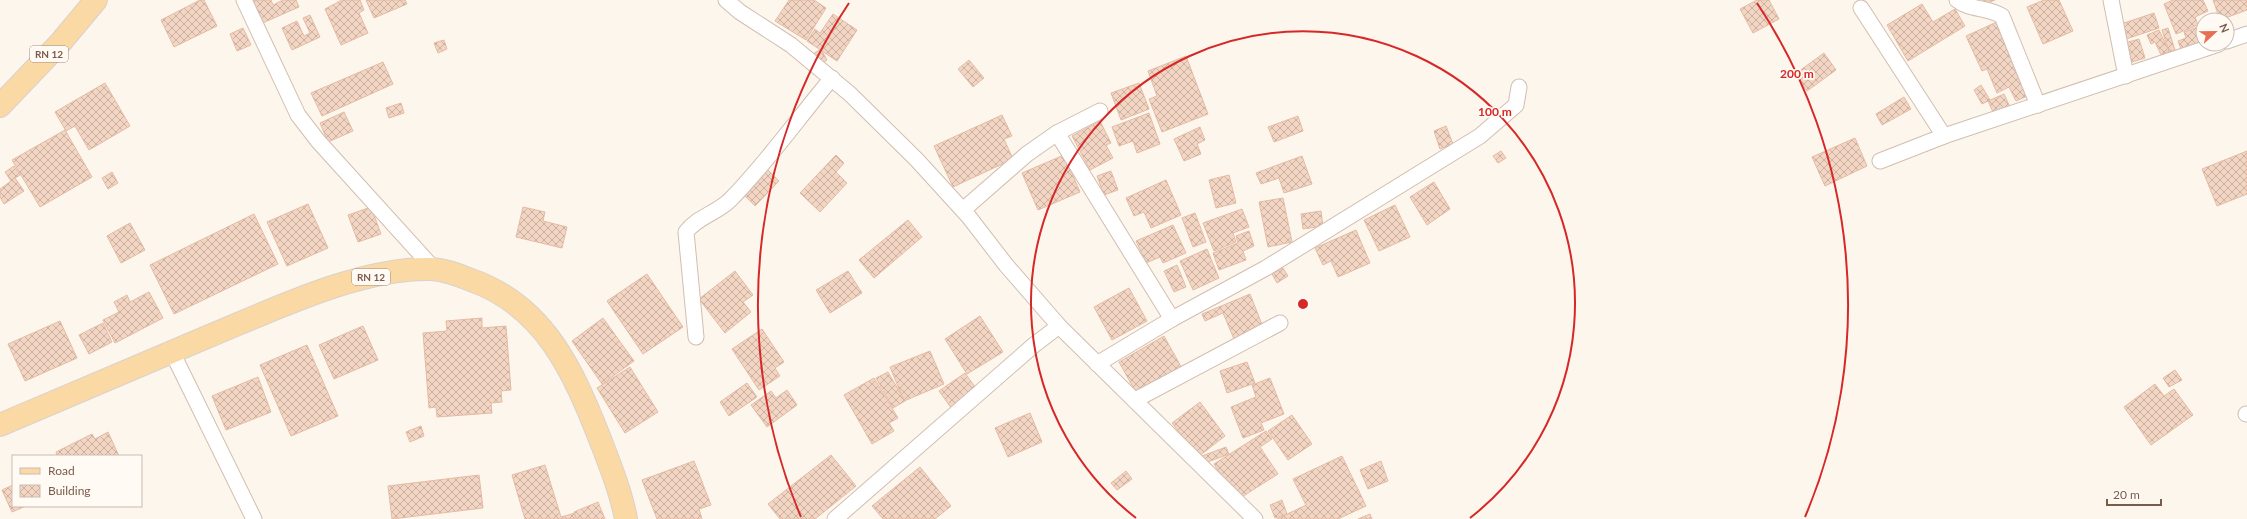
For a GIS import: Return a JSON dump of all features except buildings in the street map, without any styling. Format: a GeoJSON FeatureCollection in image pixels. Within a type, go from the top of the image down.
{"type":"FeatureCollection","features":[{"type":"Feature","properties":{"kind":"main road","name":"RN 12"},"geometry":{"type":"LineString","coordinates":[[0,106],[65,38],[96,0]]}},
{"type":"Feature","properties":{"kind":"main road","name":"RN 12"},"geometry":{"type":"LineString","coordinates":[[0,425],[284,305],[353,281],[412,270],[434,269],[457,275],[497,291],[523,308],[540,326],[561,353],[585,400],[607,458],[626,519]]}},
{"type":"Feature","properties":{"kind":"street"},"geometry":{"type":"LineString","coordinates":[[244,0],[298,115],[318,141],[434,269]]}},
{"type":"Feature","properties":{"kind":"street"},"geometry":{"type":"LineString","coordinates":[[726,0],[740,12],[791,45],[850,94],[917,160],[963,210],[1006,265],[1059,326],[1255,519]]}},
{"type":"Feature","properties":{"kind":"street"},"geometry":{"type":"LineString","coordinates":[[1957,0],[1964,5],[1992,11],[2002,16],[2038,105]]}},
{"type":"Feature","properties":{"kind":"street"},"geometry":{"type":"LineString","coordinates":[[2111,0],[2126,76]]}},
{"type":"Feature","properties":{"kind":"street"},"geometry":{"type":"LineString","coordinates":[[1861,8],[1944,136]]}},
{"type":"Feature","properties":{"kind":"street"},"geometry":{"type":"LineString","coordinates":[[2235,38],[2247,34]]}},
{"type":"Feature","properties":{"kind":"street"},"geometry":{"type":"LineString","coordinates":[[1880,161],[1944,136],[2195,52]]}},
{"type":"Feature","properties":{"kind":"street"},"geometry":{"type":"LineString","coordinates":[[696,337],[686,232],[692,224],[708,216],[729,201],[832,78]]}},
{"type":"Feature","properties":{"kind":"street"},"geometry":{"type":"LineString","coordinates":[[1097,364],[1172,319],[1266,268],[1480,136],[1516,105],[1519,87]]}},
{"type":"Feature","properties":{"kind":"street"},"geometry":{"type":"LineString","coordinates":[[963,210],[1027,154],[1058,132],[1100,111]]}},
{"type":"Feature","properties":{"kind":"street"},"geometry":{"type":"LineString","coordinates":[[1058,132],[1172,319]]}},
{"type":"Feature","properties":{"kind":"street"},"geometry":{"type":"LineString","coordinates":[[1135,400],[1280,323]]}},
{"type":"Feature","properties":{"kind":"street"},"geometry":{"type":"LineString","coordinates":[[834,519],[1034,344],[1059,326]]}},
{"type":"Feature","properties":{"kind":"street"},"geometry":{"type":"LineString","coordinates":[[172,352],[254,519]]}}]}
